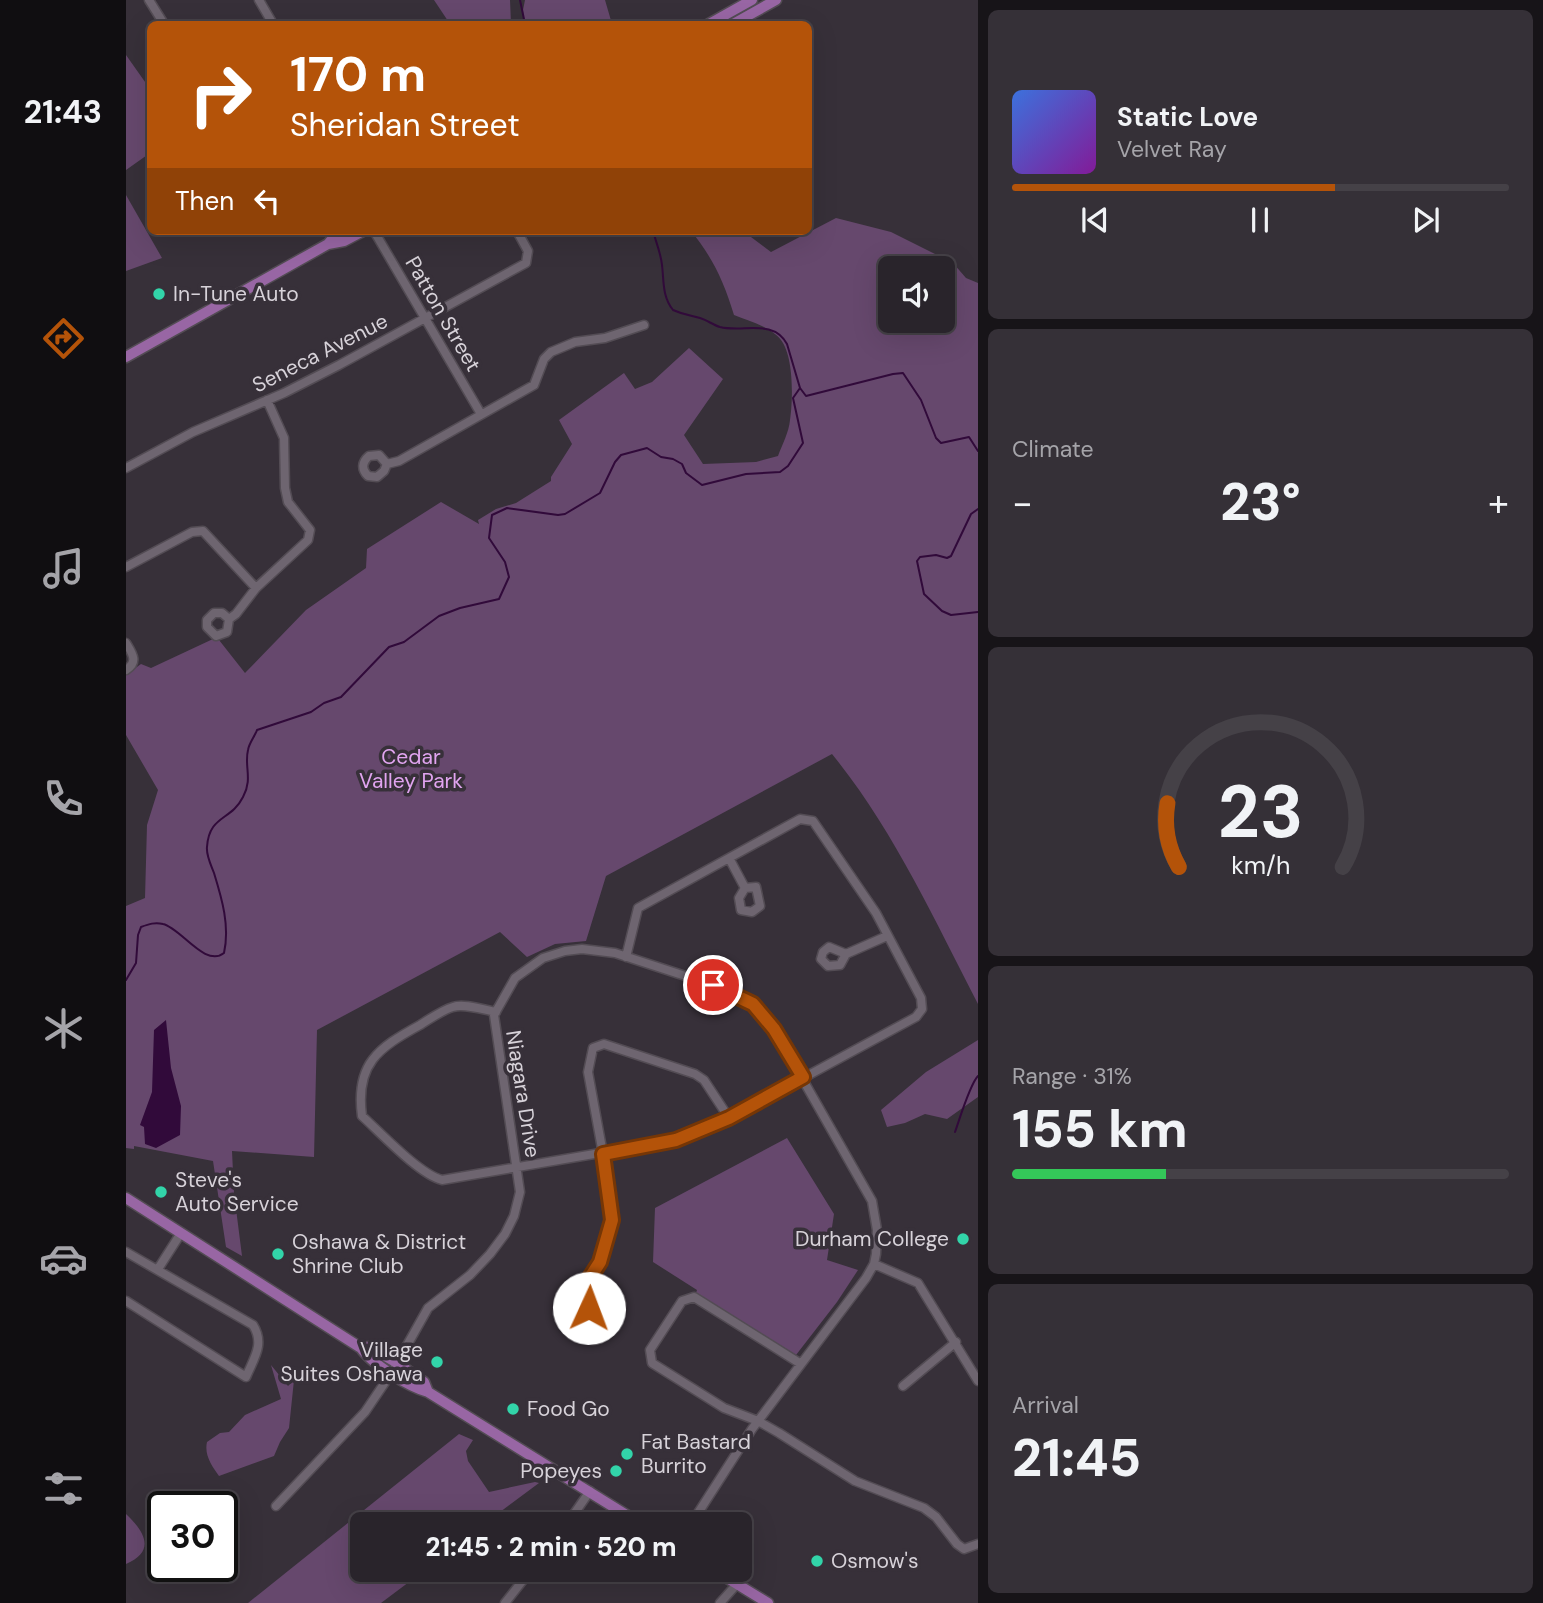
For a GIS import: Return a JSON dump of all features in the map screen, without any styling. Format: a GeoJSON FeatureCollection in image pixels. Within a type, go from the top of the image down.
{"type":"FeatureCollection","features":[{"type":"Feature","properties":{"kind":"main road"},"geometry":{"type":"LineString","coordinates":[[714,21],[752,0]]}},
{"type":"Feature","properties":{"kind":"main road"},"geometry":{"type":"LineString","coordinates":[[738,21],[776,0]]}},
{"type":"Feature","properties":{"kind":"main road"},"geometry":{"type":"LineString","coordinates":[[328,244],[336,235]]}},
{"type":"Feature","properties":{"kind":"main road"},"geometry":{"type":"LineString","coordinates":[[126,357],[328,244],[344,241],[355,235]]}},
{"type":"Feature","properties":{"kind":"main road"},"geometry":{"type":"LineString","coordinates":[[126,1198],[361,1348],[366,1356],[394,1368],[419,1390],[428,1392],[622,1512]]}},
{"type":"Feature","properties":{"kind":"main road"},"geometry":{"type":"LineString","coordinates":[[734,1582],[768,1603]]}},
{"type":"Feature","properties":{"kind":"street"},"geometry":{"type":"LineString","coordinates":[[149,0],[162,21]]}},
{"type":"Feature","properties":{"kind":"street"},"geometry":{"type":"LineString","coordinates":[[259,0],[271,21]]}},
{"type":"Feature","properties":{"kind":"street","name":"Patton Street"},"geometry":{"type":"LineString","coordinates":[[376,235],[481,414]]}},
{"type":"Feature","properties":{"kind":"street","name":"Seneca Avenue"},"geometry":{"type":"LineString","coordinates":[[126,468],[193,432],[339,365],[526,263],[528,251],[519,235]]}},
{"type":"Feature","properties":{"kind":"street"},"geometry":{"type":"LineString","coordinates":[[387,464],[398,461],[534,385],[544,359],[551,352],[575,342],[605,338],[644,325]]}},
{"type":"Feature","properties":{"kind":"street"},"geometry":{"type":"LineString","coordinates":[[229,619],[256,588],[309,540],[310,535],[310,530],[288,502],[285,488],[284,438],[267,400]]}},
{"type":"Feature","properties":{"kind":"street"},"geometry":{"type":"LineString","coordinates":[[126,567],[192,532],[203,531],[256,588]]}},
{"type":"Feature","properties":{"kind":"street"},"geometry":{"type":"LineString","coordinates":[[126,643],[134,663],[126,670]]}},
{"type":"Feature","properties":{"kind":"street"},"geometry":{"type":"LineString","coordinates":[[496,1012],[455,1005],[388,1042],[375,1054],[365,1070],[359,1097],[362,1116],[424,1171],[436,1178],[442,1180],[676,1140],[729,1118],[916,1017],[922,1009],[921,998],[876,913],[813,821],[800,819],[638,908],[626,957]]}},
{"type":"Feature","properties":{"kind":"street"},"geometry":{"type":"LineString","coordinates":[[729,858],[745,888]]}},
{"type":"Feature","properties":{"kind":"street"},"geometry":{"type":"LineString","coordinates":[[846,954],[887,936]]}},
{"type":"Feature","properties":{"kind":"street","name":"Niagara Drive"},"geometry":{"type":"LineString","coordinates":[[276,1506],[365,1412],[429,1308],[470,1275],[505,1234],[514,1216],[520,1192],[494,1015],[515,978],[533,964],[553,953],[585,949],[626,957],[713,985],[753,1004],[774,1029],[872,1200],[877,1230],[874,1264],[758,1421],[699,1512]]}},
{"type":"Feature","properties":{"kind":"street"},"geometry":{"type":"LineString","coordinates":[[582,1290],[600,1262],[612,1220],[588,1072],[593,1048],[604,1044],[695,1074],[704,1080],[729,1118]]}},
{"type":"Feature","properties":{"kind":"street"},"geometry":{"type":"LineString","coordinates":[[158,1269],[181,1233]]}},
{"type":"Feature","properties":{"kind":"street"},"geometry":{"type":"LineString","coordinates":[[126,1252],[253,1325],[259,1335],[259,1346],[246,1377],[126,1301]]}},
{"type":"Feature","properties":{"kind":"street"},"geometry":{"type":"LineString","coordinates":[[874,1264],[918,1283],[978,1381]]}},
{"type":"Feature","properties":{"kind":"street"},"geometry":{"type":"LineString","coordinates":[[801,1364],[699,1299],[688,1297],[681,1301],[650,1350],[652,1363],[724,1408],[758,1421],[855,1481],[924,1508],[936,1517],[964,1549],[978,1545]]}},
{"type":"Feature","properties":{"kind":"street"},"geometry":{"type":"LineString","coordinates":[[903,1386],[956,1342]]}},
{"type":"Feature","properties":{"kind":"street"},"geometry":{"type":"LineString","coordinates":[[575,1512],[590,1491]]}},
{"type":"Feature","properties":{"kind":"street"},"geometry":{"type":"LineString","coordinates":[[507,1602],[522,1582]]}},
{"type":"Feature","properties":{"kind":"street"},"geometry":{"type":"LineString","coordinates":[[720,1603],[737,1584]]}},
{"type":"Feature","properties":{"kind":"green space"},"geometry":{"type":"Polygon","coordinates":[[[434,0],[510,0],[511,21],[448,21],[434,0]]]}},
{"type":"Feature","properties":{"kind":"green space"},"geometry":{"type":"Polygon","coordinates":[[[525,0],[605,0],[611,21],[524,21],[525,0]]]}},
{"type":"Feature","properties":{"kind":"green space"},"geometry":{"type":"Polygon","coordinates":[[[126,55],[147,85],[147,155],[126,170],[126,55]]]}},
{"type":"Feature","properties":{"kind":"green space"},"geometry":{"type":"Polygon","coordinates":[[[126,195],[162,258],[126,271],[126,195]]]}},
{"type":"Feature","properties":{"kind":"green space","name":"Cedar Valley Park"},"geometry":{"type":"Polygon","coordinates":[[[836,218],[891,232],[939,256],[878,256],[878,333],[955,333],[955,265],[966,278],[978,283],[978,1004],[929,907],[893,844],[832,754],[606,876],[586,941],[555,944],[527,957],[500,932],[317,1030],[314,1157],[232,1151],[242,1256],[226,1247],[213,1161],[134,1146],[134,1149],[126,1148],[126,906],[145,898],[147,825],[158,790],[126,735],[126,675],[141,664],[151,668],[213,639],[219,640],[245,673],[306,610],[366,568],[367,549],[441,502],[479,524],[478,520],[496,509],[516,503],[551,481],[572,444],[559,420],[624,373],[635,389],[652,382],[689,348],[723,379],[684,435],[703,464],[756,462],[778,456],[788,429],[792,401],[792,379],[785,347],[772,331],[734,315],[717,271],[694,235],[748,235],[771,252],[804,235],[812,235],[812,231],[836,218]]]}},
{"type":"Feature","properties":{"kind":"green space"},"geometry":{"type":"Polygon","coordinates":[[[978,1040],[978,1097],[947,1119],[925,1114],[887,1127],[881,1110],[926,1072],[978,1040]]]}},
{"type":"Feature","properties":{"kind":"green space"},"geometry":{"type":"Polygon","coordinates":[[[787,1138],[834,1214],[827,1260],[858,1270],[796,1355],[696,1293],[697,1290],[653,1262],[655,1208],[787,1138]]]}},
{"type":"Feature","properties":{"kind":"green space"},"geometry":{"type":"Polygon","coordinates":[[[271,1365],[288,1386],[294,1380],[289,1428],[274,1456],[219,1476],[208,1456],[207,1442],[220,1433],[229,1432],[245,1415],[281,1399],[271,1365]]]}},
{"type":"Feature","properties":{"kind":"green space"},"geometry":{"type":"Polygon","coordinates":[[[459,1434],[473,1440],[466,1451],[468,1461],[489,1492],[539,1483],[500,1512],[362,1512],[459,1434]]]}},
{"type":"Feature","properties":{"kind":"green space"},"geometry":{"type":"Polygon","coordinates":[[[126,1514],[142,1534],[144,1547],[135,1559],[126,1564],[126,1514]]]}},
{"type":"Feature","properties":{"kind":"green space"},"geometry":{"type":"Polygon","coordinates":[[[350,1521],[350,1582],[409,1582],[381,1603],[248,1603],[350,1521]]]}},
{"type":"Feature","properties":{"kind":"shaded area"},"geometry":{"type":"Polygon","coordinates":[[[166,1020],[171,1068],[181,1106],[180,1135],[156,1148],[145,1144],[144,1127],[140,1125],[152,1092],[154,1030],[166,1020]]]}},
{"type":"Feature","properties":{"kind":"waterway"},"geometry":{"type":"LineString","coordinates":[[520,0],[524,21]]}},
{"type":"Feature","properties":{"kind":"waterway"},"geometry":{"type":"LineString","coordinates":[[654,235],[665,294],[673,310],[720,327],[774,331],[787,344],[800,388],[806,396],[903,373],[921,400],[936,438],[941,443],[969,437],[978,451]]}},
{"type":"Feature","properties":{"kind":"waterway"},"geometry":{"type":"LineString","coordinates":[[126,980],[136,963],[141,927],[149,924],[160,923],[170,927],[209,955],[224,953],[224,913],[207,847],[216,823],[238,805],[246,790],[248,750],[257,730],[311,712],[324,703],[341,697],[389,647],[404,642],[439,616],[499,599],[509,577],[505,562],[489,538],[492,515],[507,508],[565,514],[600,493],[621,455],[647,448],[661,457],[682,464],[686,473],[702,485],[746,474],[780,472],[788,466],[803,443],[793,398],[800,388]]}},
{"type":"Feature","properties":{"kind":"waterway"},"geometry":{"type":"LineString","coordinates":[[978,509],[971,514],[951,556],[920,557],[917,561],[924,594],[942,611],[951,615],[978,612]]}},
{"type":"Feature","properties":{"kind":"waterway"},"geometry":{"type":"LineString","coordinates":[[955,1132],[978,1076]]}},
{"type":"Feature","properties":{"kind":"place","name":"In-Tune Auto"},"geometry":{"type":"Point","coordinates":[159,294]}},
{"type":"Feature","properties":{"kind":"place","name":"Steve's Auto Service"},"geometry":{"type":"Point","coordinates":[161,1192]}},
{"type":"Feature","properties":{"kind":"place","name":"Durham College"},"geometry":{"type":"Point","coordinates":[963,1239]}},
{"type":"Feature","properties":{"kind":"place","name":"Oshawa & District Shrine Club"},"geometry":{"type":"Point","coordinates":[278,1254]}},
{"type":"Feature","properties":{"kind":"place","name":"Village Suites Oshawa"},"geometry":{"type":"Point","coordinates":[437,1362]}},
{"type":"Feature","properties":{"kind":"place","name":"Food Go"},"geometry":{"type":"Point","coordinates":[513,1409]}},
{"type":"Feature","properties":{"kind":"place","name":"Fat Bastard Burrito"},"geometry":{"type":"Point","coordinates":[627,1454]}},
{"type":"Feature","properties":{"kind":"place","name":"Popeyes"},"geometry":{"type":"Point","coordinates":[616,1471]}},
{"type":"Feature","properties":{"kind":"place","name":"Osmow's"},"geometry":{"type":"Point","coordinates":[817,1561]}},
{"type":"Feature","properties":{"kind":"route"},"geometry":{"type":"LineString","coordinates":[[589,1308],[589,1296],[582,1290],[600,1262],[612,1220],[603,1154],[676,1140],[729,1118],[803,1077],[774,1029],[753,1004],[713,985]]}}]}
